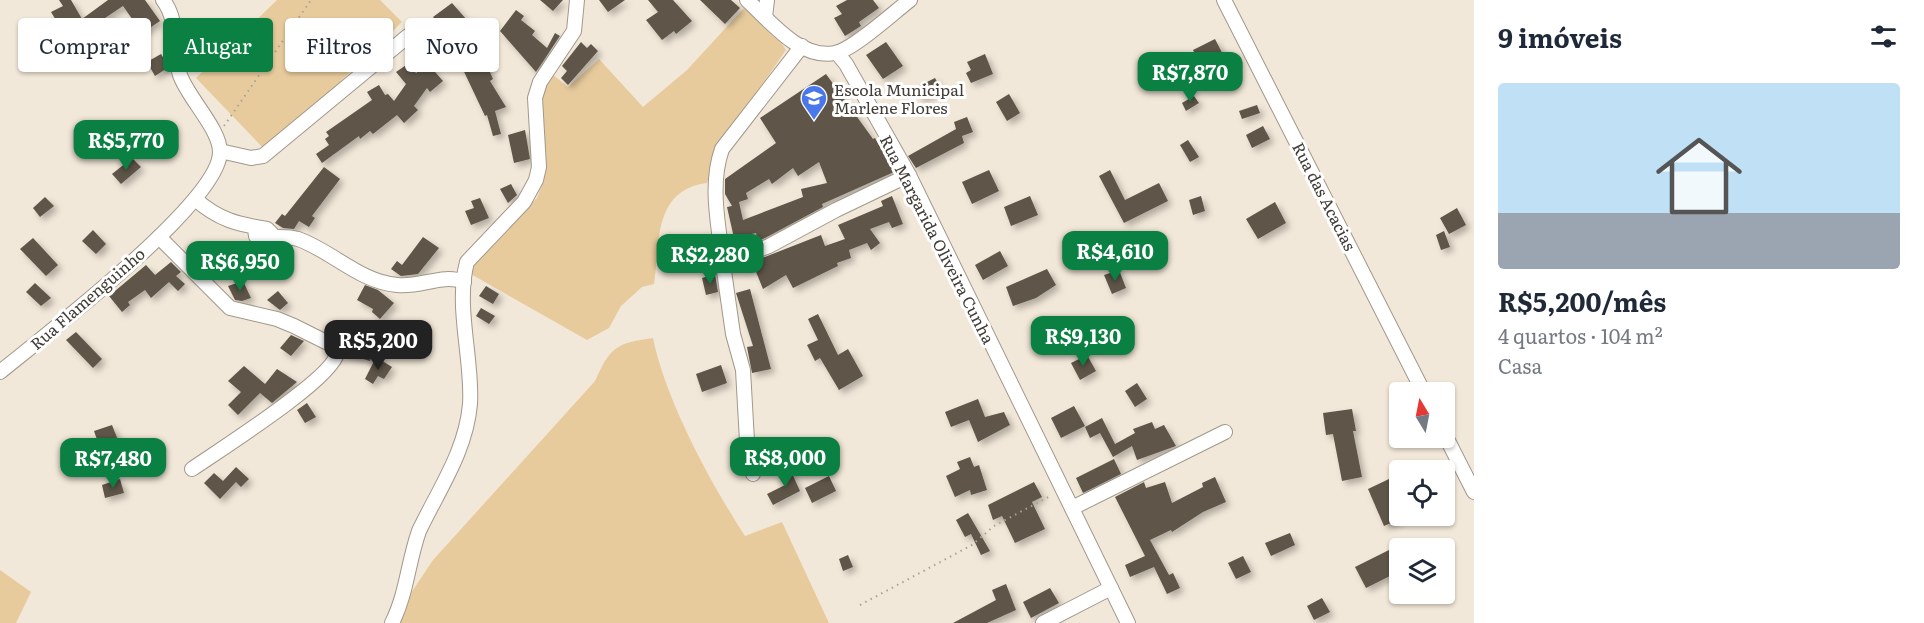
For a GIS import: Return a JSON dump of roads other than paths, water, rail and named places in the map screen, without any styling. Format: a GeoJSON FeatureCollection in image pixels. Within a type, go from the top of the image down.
{"type":"FeatureCollection","features":[{"type":"Feature","properties":{"kind":"street"},"geometry":{"type":"LineString","coordinates":[[164,0],[173,20],[179,72],[184,86],[218,144],[251,158],[263,156],[405,38]]}},
{"type":"Feature","properties":{"kind":"street"},"geometry":{"type":"LineString","coordinates":[[392,623],[407,587],[419,531],[465,438],[470,403],[465,354],[464,282],[467,262],[524,202],[536,180],[539,168],[535,98],[540,82],[574,31],[577,0]]}},
{"type":"Feature","properties":{"kind":"street"},"geometry":{"type":"LineString","coordinates":[[747,0],[802,46],[821,54],[837,53],[851,45],[910,0]]}},
{"type":"Feature","properties":{"kind":"street"},"geometry":{"type":"LineString","coordinates":[[765,17],[767,0]]}},
{"type":"Feature","properties":{"kind":"street","name":"Rua das Acacias"},"geometry":{"type":"LineString","coordinates":[[1224,0],[1418,382]]}},
{"type":"Feature","properties":{"kind":"street"},"geometry":{"type":"LineString","coordinates":[[753,474],[747,441],[743,370],[733,334],[715,183],[722,149],[802,46]]}},
{"type":"Feature","properties":{"kind":"street","name":"Rua Margarida Oliveira Cunha"},"geometry":{"type":"LineString","coordinates":[[837,53],[846,64],[909,175],[1128,623]]}},
{"type":"Feature","properties":{"kind":"street","name":"Rua Flamenguinho"},"geometry":{"type":"LineString","coordinates":[[0,372],[69,317],[159,237],[195,200],[215,168],[218,144]]}},
{"type":"Feature","properties":{"kind":"street"},"geometry":{"type":"LineString","coordinates":[[723,264],[769,246],[836,210],[909,175]]}},
{"type":"Feature","properties":{"kind":"street"},"geometry":{"type":"LineString","coordinates":[[195,200],[218,217],[255,229],[267,229],[272,234],[270,237],[297,239],[360,274],[396,286],[418,285],[453,277],[464,282]]}},
{"type":"Feature","properties":{"kind":"street"},"geometry":{"type":"LineString","coordinates":[[159,237],[230,308],[285,322],[332,345],[338,353],[336,360],[309,387],[192,469]]}},
{"type":"Feature","properties":{"kind":"street"},"geometry":{"type":"LineString","coordinates":[[1072,508],[1225,432]]}},
{"type":"Feature","properties":{"kind":"street"},"geometry":{"type":"LineString","coordinates":[[1452,448],[1474,492]]}},
{"type":"Feature","properties":{"kind":"street"},"geometry":{"type":"LineString","coordinates":[[1043,623],[1111,588]]}},
{"type":"Feature","properties":{"kind":"place","name":"Escola Municipal Marlene Flores"},"geometry":{"type":"Point","coordinates":[814,121]}}]}
